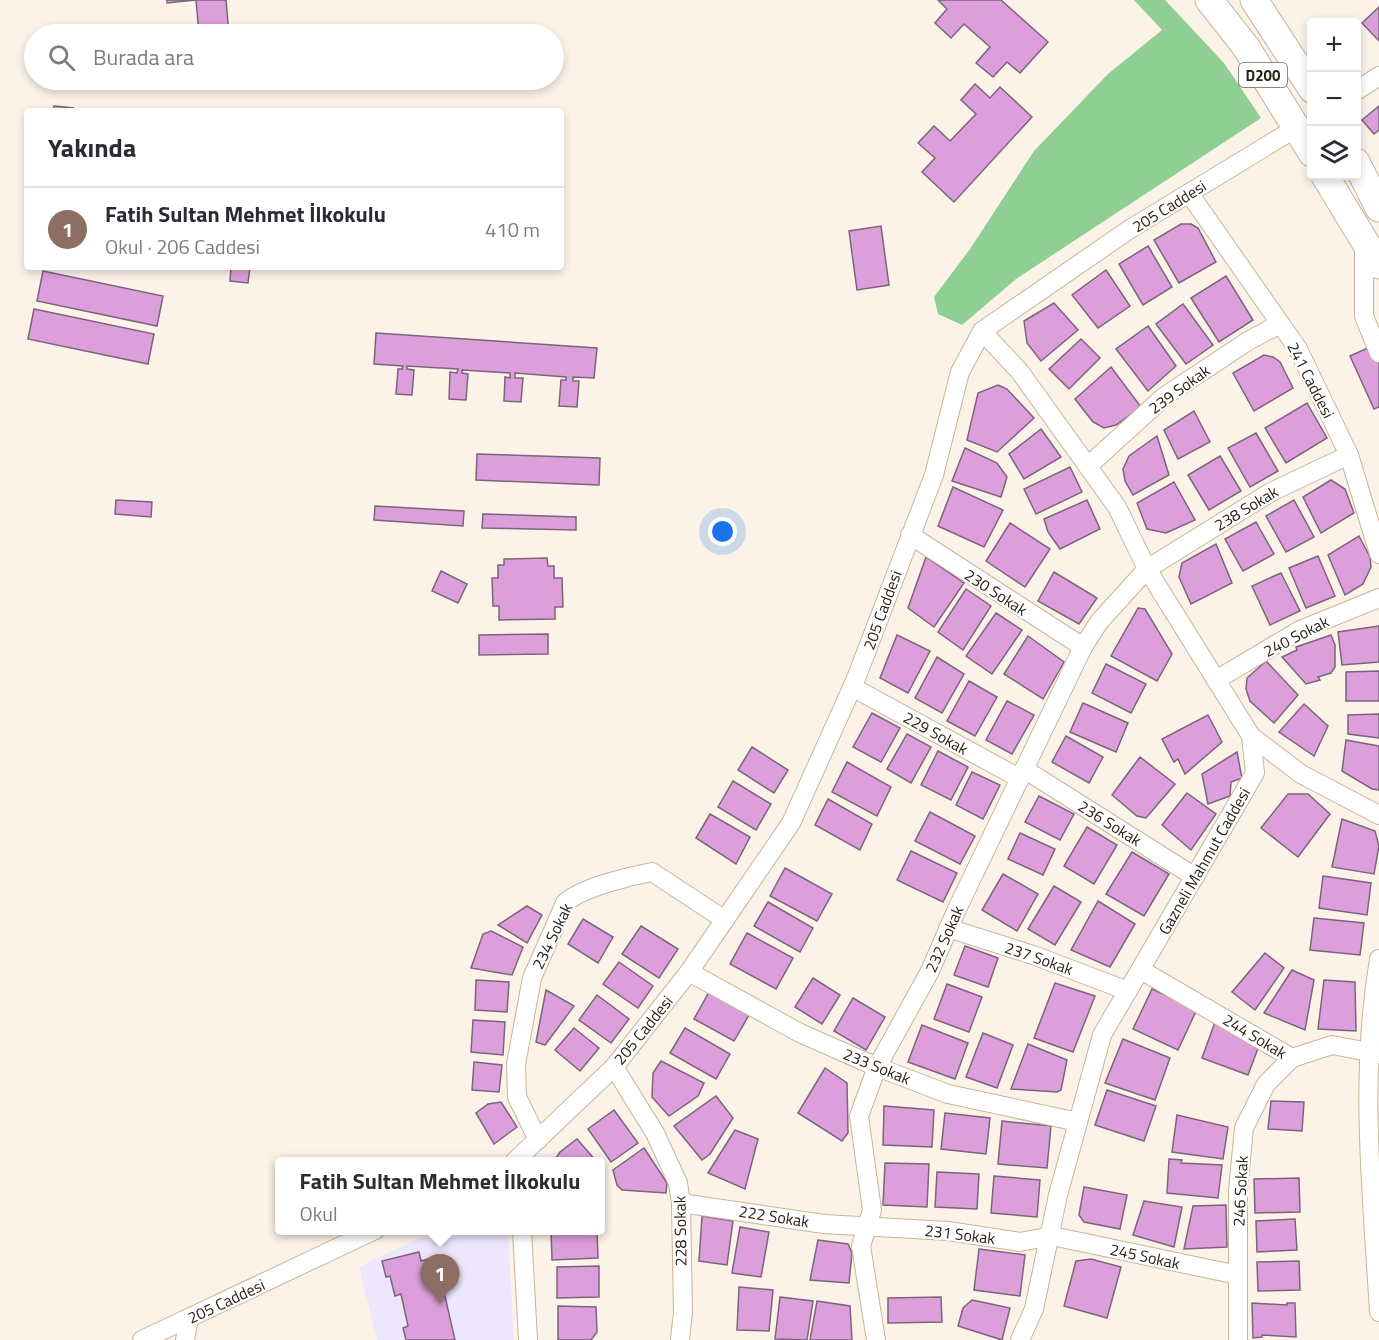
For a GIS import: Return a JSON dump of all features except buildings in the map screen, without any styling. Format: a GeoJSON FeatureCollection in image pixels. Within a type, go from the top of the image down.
{"type":"FeatureCollection","features":[{"type":"Feature","properties":{"kind":"highway","name":"D200"},"geometry":{"type":"LineString","coordinates":[[1209,0],[1246,47],[1307,146]]}},
{"type":"Feature","properties":{"kind":"highway","name":"D200"},"geometry":{"type":"LineString","coordinates":[[1254,0],[1307,82]]}},
{"type":"Feature","properties":{"kind":"highway"},"geometry":{"type":"LineString","coordinates":[[1361,172],[1379,208]]}},
{"type":"Feature","properties":{"kind":"highway"},"geometry":{"type":"LineString","coordinates":[[1327,180],[1379,266]]}},
{"type":"Feature","properties":{"kind":"street"},"geometry":{"type":"LineString","coordinates":[[1361,88],[1379,76]]}},
{"type":"Feature","properties":{"kind":"street","name":"205 Caddesi"},"geometry":{"type":"LineString","coordinates":[[521,1157],[614,1067],[689,972],[790,823],[852,687],[934,475],[960,372],[982,331],[1130,230],[1296,128]]}},
{"type":"Feature","properties":{"kind":"street","name":"241 Caddesi"},"geometry":{"type":"LineString","coordinates":[[1189,193],[1298,349],[1349,455],[1379,554]]}},
{"type":"Feature","properties":{"kind":"street"},"geometry":{"type":"LineString","coordinates":[[1364,241],[1364,316],[1379,353]]}},
{"type":"Feature","properties":{"kind":"street","name":"239 Sokak"},"geometry":{"type":"LineString","coordinates":[[1088,466],[1165,396],[1248,341],[1280,324]]}},
{"type":"Feature","properties":{"kind":"street","name":"Gazneli Mahmut Caddesi"},"geometry":{"type":"LineString","coordinates":[[982,331],[1020,372],[1117,507],[1147,569],[1251,736],[1255,772],[1102,1035],[1058,1196],[1052,1236],[1034,1309],[1020,1340]]}},
{"type":"Feature","properties":{"kind":"street","name":"238 Sokak"},"geometry":{"type":"LineString","coordinates":[[1147,569],[1271,492],[1349,455]]}},
{"type":"Feature","properties":{"kind":"street","name":"230 Sokak"},"geometry":{"type":"LineString","coordinates":[[910,535],[1083,647]]}},
{"type":"Feature","properties":{"kind":"street","name":"232 Sokak"},"geometry":{"type":"LineString","coordinates":[[876,1340],[861,1246],[872,1210],[859,1116],[877,1067],[930,971],[948,928],[1083,647],[1099,622],[1147,569]]}},
{"type":"Feature","properties":{"kind":"street","name":"240 Sokak"},"geometry":{"type":"LineString","coordinates":[[1216,680],[1300,630],[1379,598]]}},
{"type":"Feature","properties":{"kind":"street","name":"229 Sokak"},"geometry":{"type":"LineString","coordinates":[[852,687],[1022,773]]}},
{"type":"Feature","properties":{"kind":"street"},"geometry":{"type":"LineString","coordinates":[[1251,736],[1301,774],[1379,815]]}},
{"type":"Feature","properties":{"kind":"street","name":"236 Sokak"},"geometry":{"type":"LineString","coordinates":[[1022,773],[1195,878]]}},
{"type":"Feature","properties":{"kind":"street","name":"234 Sokak"},"geometry":{"type":"LineString","coordinates":[[538,1140],[517,1097],[516,1064],[532,978],[565,903],[573,896],[627,876],[652,872],[725,920]]}},
{"type":"Feature","properties":{"kind":"street","name":"237 Sokak"},"geometry":{"type":"LineString","coordinates":[[948,928],[1033,955],[1128,991]]}},
{"type":"Feature","properties":{"kind":"street"},"geometry":{"type":"LineString","coordinates":[[1379,959],[1371,1008],[1374,1054],[1366,1098],[1379,1312]]}},
{"type":"Feature","properties":{"kind":"street","name":"244 Sokak"},"geometry":{"type":"LineString","coordinates":[[1141,969],[1292,1058],[1332,1046],[1374,1054]]}},
{"type":"Feature","properties":{"kind":"street","name":"233 Sokak"},"geometry":{"type":"LineString","coordinates":[[689,972],[800,1033],[877,1067],[948,1094],[1078,1122]]}},
{"type":"Feature","properties":{"kind":"street","name":"246 Sokak"},"geometry":{"type":"LineString","coordinates":[[1238,1340],[1238,1190],[1244,1128],[1266,1084],[1292,1058]]}},
{"type":"Feature","properties":{"kind":"street","name":"228 Sokak"},"geometry":{"type":"LineString","coordinates":[[614,1067],[648,1120],[670,1161],[681,1203],[683,1312],[680,1340]]}},
{"type":"Feature","properties":{"kind":"street","name":"222 Sokak"},"geometry":{"type":"LineString","coordinates":[[681,1203],[824,1224],[868,1224]]}},
{"type":"Feature","properties":{"kind":"street","name":"231 Sokak"},"geometry":{"type":"LineString","coordinates":[[868,1224],[948,1231],[1020,1242],[1052,1236]]}},
{"type":"Feature","properties":{"kind":"street","name":"205 Caddesi"},"geometry":{"type":"LineString","coordinates":[[142,1340],[364,1235]]}},
{"type":"Feature","properties":{"kind":"street"},"geometry":{"type":"LineString","coordinates":[[522,1235],[528,1340]]}},
{"type":"Feature","properties":{"kind":"street","name":"245 Sokak"},"geometry":{"type":"LineString","coordinates":[[1052,1236],[1238,1275]]}},
{"type":"Feature","properties":{"kind":"street"},"geometry":{"type":"LineString","coordinates":[[186,1340],[189,1318]]}},
{"type":"Feature","properties":{"kind":"shaded area"},"geometry":{"type":"Polygon","coordinates":[[[426,1235],[508,1235],[514,1340],[377,1340],[359,1267],[426,1235]]]}},
{"type":"Feature","properties":{"kind":"green space"},"geometry":{"type":"Polygon","coordinates":[[[1134,0],[1165,0],[1224,63],[1261,118],[1016,279],[962,325],[938,314],[934,297],[970,249],[1034,151],[1108,74],[1162,30],[1134,0]]]}},
{"type":"Feature","properties":{"kind":"place","name":"Fatih Sultan Mehmet İlkokulu"},"geometry":{"type":"Point","coordinates":[440,1304]}}]}
